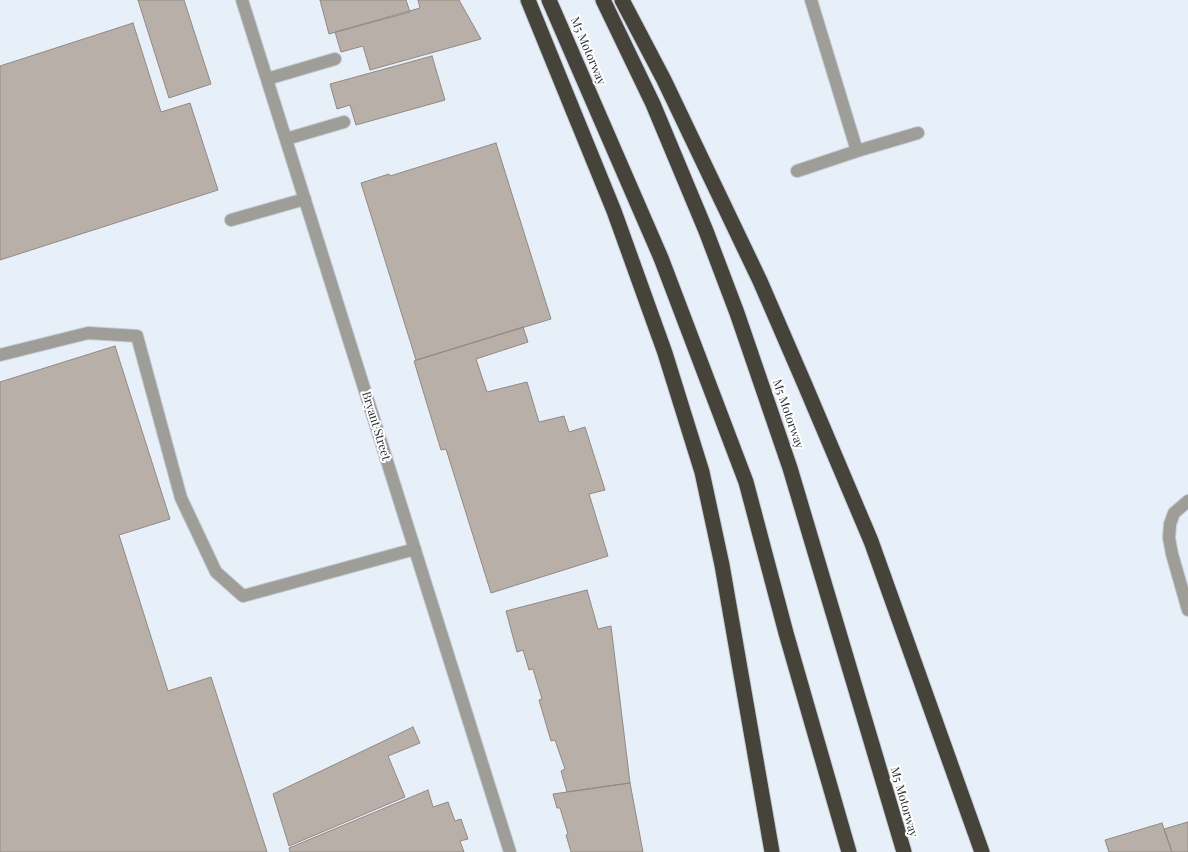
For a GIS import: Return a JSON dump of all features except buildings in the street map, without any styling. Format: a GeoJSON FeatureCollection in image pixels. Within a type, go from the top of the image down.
{"type":"FeatureCollection","features":[{"type":"Feature","properties":{"kind":"highway"},"geometry":{"type":"LineString","coordinates":[[528,0],[600,174],[627,245],[665,353],[702,472],[722,565],[772,852]]}},
{"type":"Feature","properties":{"kind":"highway","name":"M5 Motorway"},"geometry":{"type":"LineString","coordinates":[[549,0],[661,258],[746,482],[786,633],[849,852]]}},
{"type":"Feature","properties":{"kind":"highway","name":"M5 Motorway"},"geometry":{"type":"LineString","coordinates":[[603,0],[657,113],[706,231],[737,313],[790,468],[904,852]]}},
{"type":"Feature","properties":{"kind":"highway"},"geometry":{"type":"LineString","coordinates":[[622,0],[664,80],[756,273],[805,385],[870,541],[982,852]]}},
{"type":"Feature","properties":{"kind":"street","name":"Bryant Street"},"geometry":{"type":"LineString","coordinates":[[242,0],[510,852]]}},
{"type":"Feature","properties":{"kind":"street"},"geometry":{"type":"LineString","coordinates":[[811,0],[857,151]]}},
{"type":"Feature","properties":{"kind":"street"},"geometry":{"type":"LineString","coordinates":[[267,79],[335,59]]}},
{"type":"Feature","properties":{"kind":"street"},"geometry":{"type":"LineString","coordinates":[[286,139],[344,122]]}},
{"type":"Feature","properties":{"kind":"street"},"geometry":{"type":"LineString","coordinates":[[797,171],[918,133]]}},
{"type":"Feature","properties":{"kind":"street"},"geometry":{"type":"LineString","coordinates":[[231,220],[305,199]]}},
{"type":"Feature","properties":{"kind":"street"},"geometry":{"type":"LineString","coordinates":[[0,355],[88,332],[137,336],[181,498],[216,572],[243,596],[415,550]]}},
{"type":"Feature","properties":{"kind":"street"},"geometry":{"type":"LineString","coordinates":[[1188,501],[1174,513],[1170,524],[1169,538],[1188,610]]}}]}
